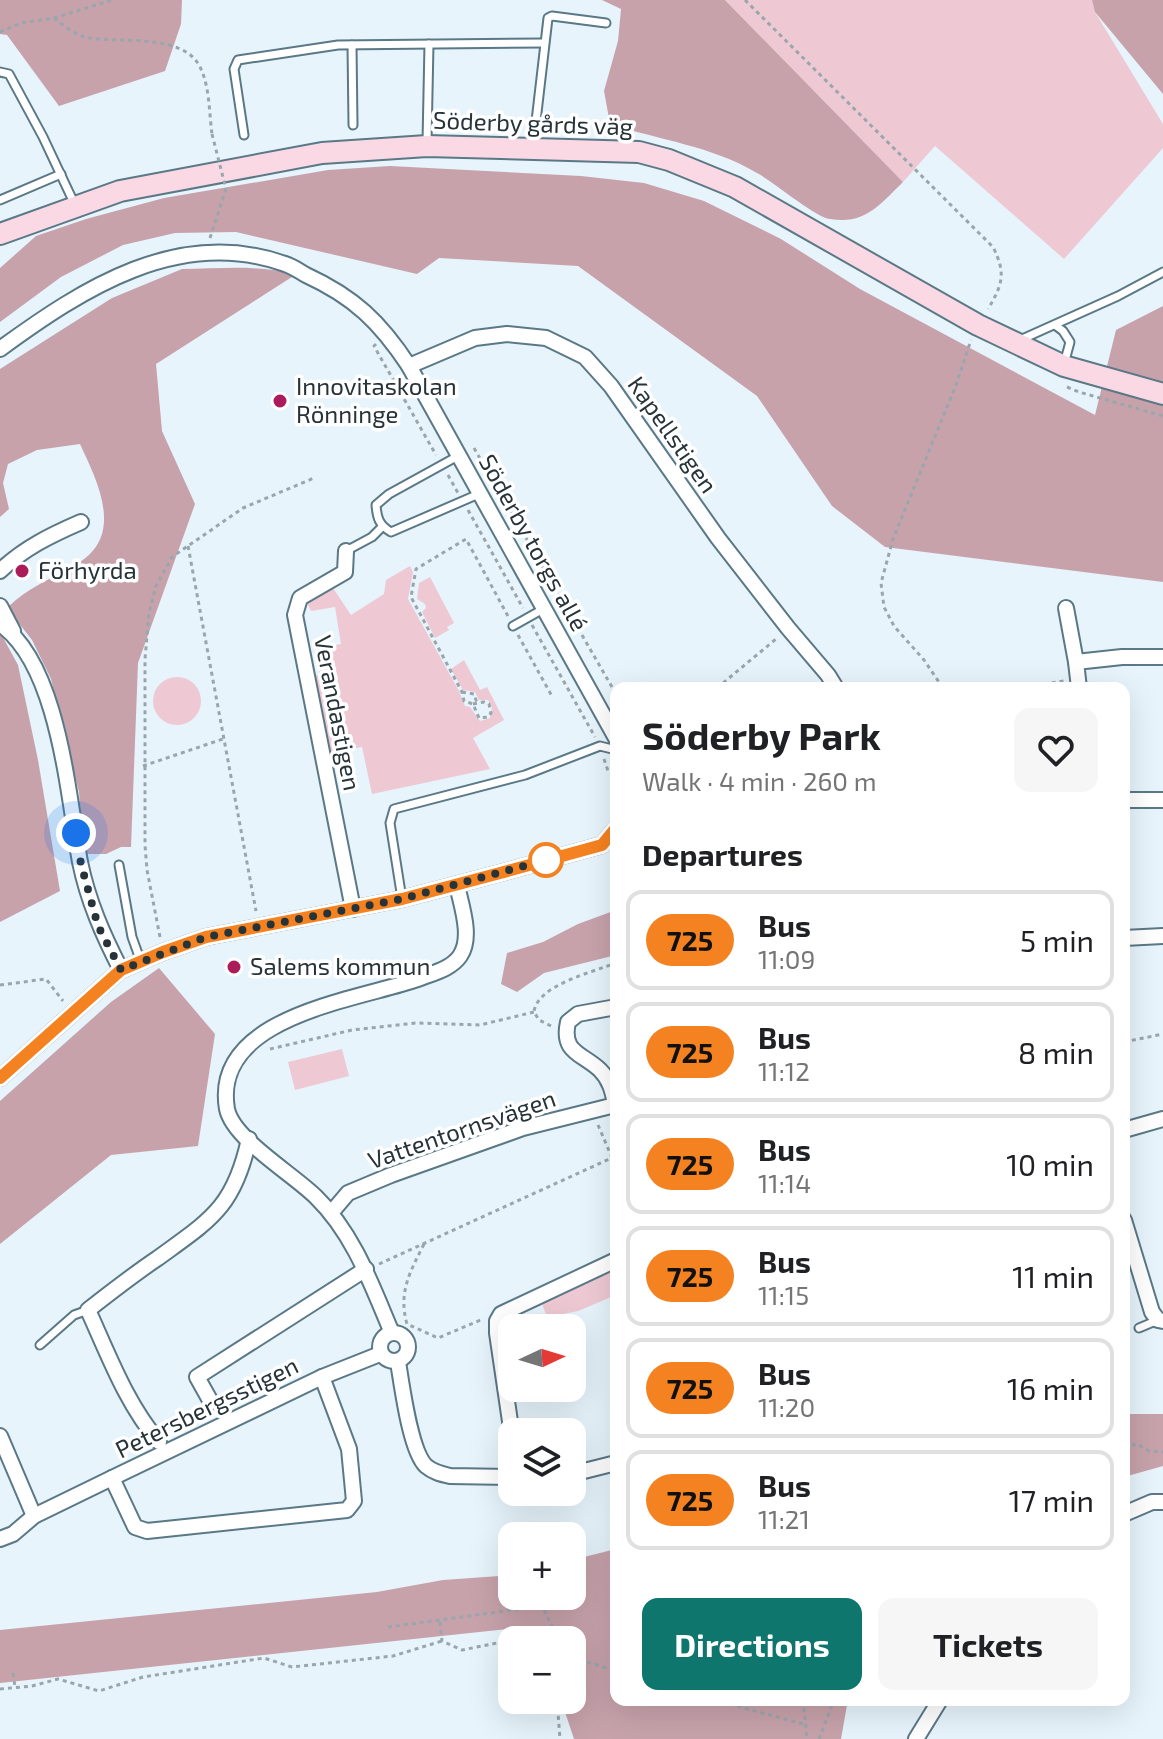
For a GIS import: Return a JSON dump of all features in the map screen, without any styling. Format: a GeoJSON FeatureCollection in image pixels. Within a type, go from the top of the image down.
{"type":"FeatureCollection","features":[{"type":"Feature","properties":{"kind":"main road","name":"Söderby gårds väg"},"geometry":{"type":"LineString","coordinates":[[0,234],[75,205],[159,182],[310,155],[427,146],[639,152],[669,160],[735,187],[1014,343],[1064,376],[1163,394]]}},
{"type":"Feature","properties":{"kind":"street","name":"Söderby torgs allé"},"geometry":{"type":"LineString","coordinates":[[0,349],[88,289],[166,257],[205,253],[251,254],[288,264],[334,288],[363,308],[389,335],[409,366],[482,492],[610,727]]}},
{"type":"Feature","properties":{"kind":"street","name":"Kapellstigen"},"geometry":{"type":"LineString","coordinates":[[409,366],[475,338],[507,334],[546,338],[585,357],[611,386],[718,538],[832,682]]}},
{"type":"Feature","properties":{"kind":"street"},"geometry":{"type":"LineString","coordinates":[[0,571],[13,558],[41,540],[81,522]]}},
{"type":"Feature","properties":{"kind":"street","name":"Verandastigen"},"geometry":{"type":"LineString","coordinates":[[346,551],[345,572],[300,598],[295,615],[353,909]]}},
{"type":"Feature","properties":{"kind":"street"},"geometry":{"type":"LineString","coordinates":[[0,606],[33,665],[47,700],[68,779],[84,876],[98,926],[121,970]]}},
{"type":"Feature","properties":{"kind":"street"},"geometry":{"type":"LineString","coordinates":[[1066,608],[1078,682]]}},
{"type":"Feature","properties":{"kind":"street"},"geometry":{"type":"LineString","coordinates":[[0,624],[16,635]]}},
{"type":"Feature","properties":{"kind":"street"},"geometry":{"type":"LineString","coordinates":[[1076,662],[1163,657]]}},
{"type":"Feature","properties":{"kind":"street"},"geometry":{"type":"LineString","coordinates":[[1130,800],[1163,800]]}},
{"type":"Feature","properties":{"kind":"street"},"geometry":{"type":"LineString","coordinates":[[0,1078],[121,970],[163,952],[206,937],[402,899],[457,885],[602,845],[610,835]]}},
{"type":"Feature","properties":{"kind":"street"},"geometry":{"type":"LineString","coordinates":[[392,1333],[366,1269],[331,1213],[315,1195],[233,1123],[225,1090],[234,1062],[242,1051],[279,1023],[411,981],[455,962],[461,954],[466,933],[457,885]]}},
{"type":"Feature","properties":{"kind":"street"},"geometry":{"type":"LineString","coordinates":[[1130,938],[1163,936]]}},
{"type":"Feature","properties":{"kind":"street"},"geometry":{"type":"LineString","coordinates":[[567,1028],[570,1019],[578,1014],[610,1008]]}},
{"type":"Feature","properties":{"kind":"street","name":"Vattentornsvägen"},"geometry":{"type":"LineString","coordinates":[[567,1028],[565,1036],[573,1050],[610,1075]]}},
{"type":"Feature","properties":{"kind":"street","name":"Vattentornsvägen"},"geometry":{"type":"LineString","coordinates":[[331,1213],[348,1193],[391,1175],[523,1128],[610,1106]]}},
{"type":"Feature","properties":{"kind":"street"},"geometry":{"type":"LineString","coordinates":[[1130,1128],[1163,1119]]}},
{"type":"Feature","properties":{"kind":"street"},"geometry":{"type":"LineString","coordinates":[[159,1442],[127,1395],[88,1310],[210,1219],[229,1196],[249,1139]]}},
{"type":"Feature","properties":{"kind":"street"},"geometry":{"type":"LineString","coordinates":[[1130,1240],[1152,1312],[1160,1321]]}},
{"type":"Feature","properties":{"kind":"street"},"geometry":{"type":"LineString","coordinates":[[501,1314],[610,1263]]}},
{"type":"Feature","properties":{"kind":"street"},"geometry":{"type":"LineString","coordinates":[[211,1402],[197,1377],[366,1269]]}},
{"type":"Feature","properties":{"kind":"street"},"geometry":{"type":"LineString","coordinates":[[498,1319],[498,1340]]}},
{"type":"Feature","properties":{"kind":"street"},"geometry":{"type":"LineString","coordinates":[[392,1333],[403,1336],[408,1346],[407,1353],[398,1362],[389,1361],[380,1354],[380,1343],[392,1333]]}},
{"type":"Feature","properties":{"kind":"street","name":"Petersbergsstigen"},"geometry":{"type":"LineString","coordinates":[[0,1539],[13,1534],[34,1516],[112,1478],[322,1377],[380,1354]]}},
{"type":"Feature","properties":{"kind":"street"},"geometry":{"type":"LineString","coordinates":[[398,1362],[416,1451],[426,1465],[450,1476],[498,1477]]}},
{"type":"Feature","properties":{"kind":"street","name":"Petersbergsstigen"},"geometry":{"type":"LineString","coordinates":[[112,1478],[135,1527],[147,1531],[347,1510],[354,1501],[349,1449],[322,1377]]}},
{"type":"Feature","properties":{"kind":"street"},"geometry":{"type":"LineString","coordinates":[[0,1436],[34,1516]]}},
{"type":"Feature","properties":{"kind":"street"},"geometry":{"type":"LineString","coordinates":[[586,1470],[610,1464]]}},
{"type":"Feature","properties":{"kind":"street"},"geometry":{"type":"LineString","coordinates":[[1130,1511],[1152,1502],[1163,1502]]}},
{"type":"Feature","properties":{"kind":"street"},"geometry":{"type":"LineString","coordinates":[[916,1739],[936,1706]]}},
{"type":"Feature","properties":{"kind":"lane"},"geometry":{"type":"LineString","coordinates":[[533,149],[547,21],[552,16],[606,23]]}},
{"type":"Feature","properties":{"kind":"lane"},"geometry":{"type":"LineString","coordinates":[[244,135],[234,69],[238,60],[352,45],[544,43]]}},
{"type":"Feature","properties":{"kind":"lane"},"geometry":{"type":"LineString","coordinates":[[427,146],[429,44]]}},
{"type":"Feature","properties":{"kind":"lane"},"geometry":{"type":"LineString","coordinates":[[352,45],[353,125]]}},
{"type":"Feature","properties":{"kind":"lane"},"geometry":{"type":"LineString","coordinates":[[0,72],[9,74],[75,205]]}},
{"type":"Feature","properties":{"kind":"lane"},"geometry":{"type":"LineString","coordinates":[[0,200],[61,174]]}},
{"type":"Feature","properties":{"kind":"lane"},"geometry":{"type":"LineString","coordinates":[[1014,343],[1144,284],[1163,272]]}},
{"type":"Feature","properties":{"kind":"lane"},"geometry":{"type":"LineString","coordinates":[[1055,325],[1070,342],[1064,376]]}},
{"type":"Feature","properties":{"kind":"lane"},"geometry":{"type":"LineString","coordinates":[[460,455],[389,494],[376,505],[382,527],[391,532],[482,492]]}},
{"type":"Feature","properties":{"kind":"lane"},"geometry":{"type":"LineString","coordinates":[[346,551],[372,537],[382,527]]}},
{"type":"Feature","properties":{"kind":"lane"},"geometry":{"type":"LineString","coordinates":[[513,626],[545,608]]}},
{"type":"Feature","properties":{"kind":"lane"},"geometry":{"type":"LineString","coordinates":[[402,899],[390,823],[394,809],[525,775],[600,746],[610,748]]}},
{"type":"Feature","properties":{"kind":"lane"},"geometry":{"type":"LineString","coordinates":[[119,865],[132,937],[141,962]]}},
{"type":"Feature","properties":{"kind":"lane"},"geometry":{"type":"LineString","coordinates":[[40,1345],[74,1315],[88,1310]]}},
{"type":"Feature","properties":{"kind":"lane"},"geometry":{"type":"LineString","coordinates":[[1139,1328],[1160,1321]]}},
{"type":"Feature","properties":{"kind":"path"},"geometry":{"type":"LineString","coordinates":[[0,32],[21,23],[54,18],[112,0]]}},
{"type":"Feature","properties":{"kind":"path"},"geometry":{"type":"LineString","coordinates":[[745,0],[993,247],[1001,263],[1003,277],[978,325],[893,539],[881,583],[884,607],[894,626],[939,682]]}},
{"type":"Feature","properties":{"kind":"path"},"geometry":{"type":"LineString","coordinates":[[54,18],[84,36],[156,43],[191,54],[200,67],[226,189],[205,253]]}},
{"type":"Feature","properties":{"kind":"path"},"geometry":{"type":"LineString","coordinates":[[217,182],[232,180]]}},
{"type":"Feature","properties":{"kind":"path"},"geometry":{"type":"LineString","coordinates":[[389,335],[374,346],[600,746],[608,771]]}},
{"type":"Feature","properties":{"kind":"path"},"geometry":{"type":"LineString","coordinates":[[1064,376],[1079,392],[1163,416]]}},
{"type":"Feature","properties":{"kind":"path"},"geometry":{"type":"LineString","coordinates":[[469,440],[610,684]]}},
{"type":"Feature","properties":{"kind":"path"},"geometry":{"type":"LineString","coordinates":[[163,952],[147,870],[143,766],[145,659],[152,597],[172,557],[243,508],[314,478]]}},
{"type":"Feature","properties":{"kind":"path"},"geometry":{"type":"LineString","coordinates":[[462,692],[474,694],[475,704],[479,718],[488,717],[491,713],[489,704],[475,704],[464,701],[411,597],[416,569],[466,539],[553,698]]}},
{"type":"Feature","properties":{"kind":"path"},"geometry":{"type":"LineString","coordinates":[[188,546],[259,927]]}},
{"type":"Feature","properties":{"kind":"path"},"geometry":{"type":"LineString","coordinates":[[724,682],[788,628]]}},
{"type":"Feature","properties":{"kind":"path"},"geometry":{"type":"LineString","coordinates":[[143,766],[223,739]]}},
{"type":"Feature","properties":{"kind":"path"},"geometry":{"type":"LineString","coordinates":[[567,1028],[545,1024],[534,1012],[535,1003],[546,992],[610,965]]}},
{"type":"Feature","properties":{"kind":"path"},"geometry":{"type":"LineString","coordinates":[[0,985],[46,979],[73,1013]]}},
{"type":"Feature","properties":{"kind":"path"},"geometry":{"type":"LineString","coordinates":[[268,1049],[352,1030],[416,1023],[488,1024],[534,1012]]}},
{"type":"Feature","properties":{"kind":"path"},"geometry":{"type":"LineString","coordinates":[[1130,1041],[1163,1034]]}},
{"type":"Feature","properties":{"kind":"path"},"geometry":{"type":"LineString","coordinates":[[592,1111],[610,1149]]}},
{"type":"Feature","properties":{"kind":"path"},"geometry":{"type":"LineString","coordinates":[[366,1269],[610,1159]]}},
{"type":"Feature","properties":{"kind":"path"},"geometry":{"type":"LineString","coordinates":[[424,1244],[406,1279],[404,1315],[407,1324],[438,1338],[498,1315]]}},
{"type":"Feature","properties":{"kind":"path"},"geometry":{"type":"LineString","coordinates":[[1130,1446],[1137,1444],[1149,1451],[1163,1452]]}},
{"type":"Feature","properties":{"kind":"path"},"geometry":{"type":"LineString","coordinates":[[388,1627],[542,1606],[552,1626]]}},
{"type":"Feature","properties":{"kind":"path"},"geometry":{"type":"LineString","coordinates":[[440,1620],[442,1641]]}},
{"type":"Feature","properties":{"kind":"path"},"geometry":{"type":"LineString","coordinates":[[0,1689],[58,1679],[99,1691],[143,1677],[264,1658],[292,1667],[393,1656],[442,1641],[462,1650],[498,1643]]}},
{"type":"Feature","properties":{"kind":"path"},"geometry":{"type":"LineString","coordinates":[[586,1661],[610,1669]]}},
{"type":"Feature","properties":{"kind":"path"},"geometry":{"type":"LineString","coordinates":[[13,1673],[15,1687]]}},
{"type":"Feature","properties":{"kind":"path"},"geometry":{"type":"LineString","coordinates":[[736,1706],[807,1725]]}},
{"type":"Feature","properties":{"kind":"path"},"geometry":{"type":"LineString","coordinates":[[804,1706],[807,1739]]}},
{"type":"Feature","properties":{"kind":"path"},"geometry":{"type":"LineString","coordinates":[[819,1739],[832,1706]]}},
{"type":"Feature","properties":{"kind":"path"},"geometry":{"type":"LineString","coordinates":[[558,1714],[560,1739]]}},
{"type":"Feature","properties":{"kind":"shaded area"},"geometry":{"type":"Polygon","coordinates":[[[0,0],[182,0],[181,24],[165,71],[59,106],[7,35],[0,34],[0,0]]]}},
{"type":"Feature","properties":{"kind":"shaded area"},"geometry":{"type":"Polygon","coordinates":[[[602,0],[725,0],[903,182],[863,216],[830,219],[764,177],[722,156],[610,124],[604,91],[618,41],[621,9],[602,0]]]}},
{"type":"Feature","properties":{"kind":"shaded area"},"geometry":{"type":"Polygon","coordinates":[[[725,0],[1092,0],[1095,12],[1163,124],[1163,148],[1064,259],[935,146],[903,182],[725,0]]]}},
{"type":"Feature","properties":{"kind":"shaded area"},"geometry":{"type":"Polygon","coordinates":[[[1092,0],[1163,0],[1163,94],[1095,12],[1092,0]]]}},
{"type":"Feature","properties":{"kind":"shaded area"},"geometry":{"type":"Polygon","coordinates":[[[390,166],[581,176],[644,183],[704,201],[781,239],[860,289],[1095,415],[1116,330],[1163,306],[1163,582],[885,547],[832,506],[757,396],[578,266],[439,258],[417,274],[236,232],[175,233],[123,245],[61,277],[0,322],[0,268],[36,236],[164,198],[328,170],[390,166]]]}},
{"type":"Feature","properties":{"kind":"shaded area"},"geometry":{"type":"Polygon","coordinates":[[[254,268],[295,275],[156,364],[162,431],[195,504],[138,663],[131,847],[121,847],[106,854],[86,854],[79,792],[51,679],[32,640],[7,608],[31,589],[91,553],[100,540],[104,525],[100,492],[80,444],[37,450],[8,464],[3,483],[9,509],[0,517],[0,369],[112,298],[182,269],[254,268]]]}},
{"type":"Feature","properties":{"kind":"shaded area"},"geometry":{"type":"Polygon","coordinates":[[[410,566],[413,572],[408,599],[465,706],[470,707],[480,721],[490,718],[492,708],[488,700],[479,700],[475,692],[463,690],[451,669],[464,660],[480,690],[487,687],[504,720],[473,738],[490,769],[372,794],[362,747],[323,754],[307,677],[319,675],[322,648],[341,644],[335,607],[311,611],[300,588],[328,572],[332,579],[329,582],[351,615],[384,594],[386,580],[410,566]]]}},
{"type":"Feature","properties":{"kind":"shaded area"},"geometry":{"type":"Polygon","coordinates":[[[430,577],[454,623],[435,638],[422,612],[425,604],[417,599],[419,583],[430,577]]]}},
{"type":"Feature","properties":{"kind":"shaded area"},"geometry":{"type":"Polygon","coordinates":[[[0,632],[18,665],[60,891],[0,922],[0,632]]]}},
{"type":"Feature","properties":{"kind":"shaded area"},"geometry":{"type":"Polygon","coordinates":[[[177,677],[194,684],[201,701],[194,718],[177,725],[160,718],[153,701],[160,684],[177,677]]]}},
{"type":"Feature","properties":{"kind":"shaded area"},"geometry":{"type":"Polygon","coordinates":[[[610,912],[610,956],[544,973],[517,992],[501,984],[507,953],[543,942],[610,912]]]}},
{"type":"Feature","properties":{"kind":"shaded area"},"geometry":{"type":"Polygon","coordinates":[[[159,968],[215,1034],[198,1146],[111,1155],[0,1244],[0,1101],[111,1002],[159,968]]]}},
{"type":"Feature","properties":{"kind":"shaded area"},"geometry":{"type":"Polygon","coordinates":[[[342,1049],[349,1076],[295,1090],[288,1062],[342,1049]]]}},
{"type":"Feature","properties":{"kind":"shaded area"},"geometry":{"type":"Polygon","coordinates":[[[610,1268],[610,1298],[578,1311],[546,1314],[541,1301],[610,1268]]]}},
{"type":"Feature","properties":{"kind":"shaded area"},"geometry":{"type":"Polygon","coordinates":[[[1130,1414],[1163,1414],[1163,1466],[1130,1475],[1130,1414]]]}},
{"type":"Feature","properties":{"kind":"shaded area"},"geometry":{"type":"Polygon","coordinates":[[[610,1550],[610,1706],[847,1706],[841,1739],[574,1739],[566,1714],[586,1714],[586,1626],[498,1626],[498,1630],[0,1683],[0,1630],[377,1592],[443,1580],[498,1576],[498,1610],[586,1610],[586,1556],[610,1550]]]}},
{"type":"Feature","properties":{"kind":"bus line","name":"725"},"geometry":{"type":"LineString","coordinates":[[0,1078],[121,970],[163,952],[206,937],[402,899],[602,845],[610,837]]}},
{"type":"Feature","properties":{"kind":"place","name":"Innovitaskolan Rönninge"},"geometry":{"type":"Point","coordinates":[280,401]}},
{"type":"Feature","properties":{"kind":"place","name":"Förhyrda"},"geometry":{"type":"Point","coordinates":[22,571]}},
{"type":"Feature","properties":{"kind":"place","name":"Salems kommun"},"geometry":{"type":"Point","coordinates":[234,967]}},
{"type":"Feature","properties":{"kind":"route"},"geometry":{"type":"LineString","coordinates":[[76,833],[98,926],[121,970],[206,937],[402,899],[553,858],[546,860]]}}]}
